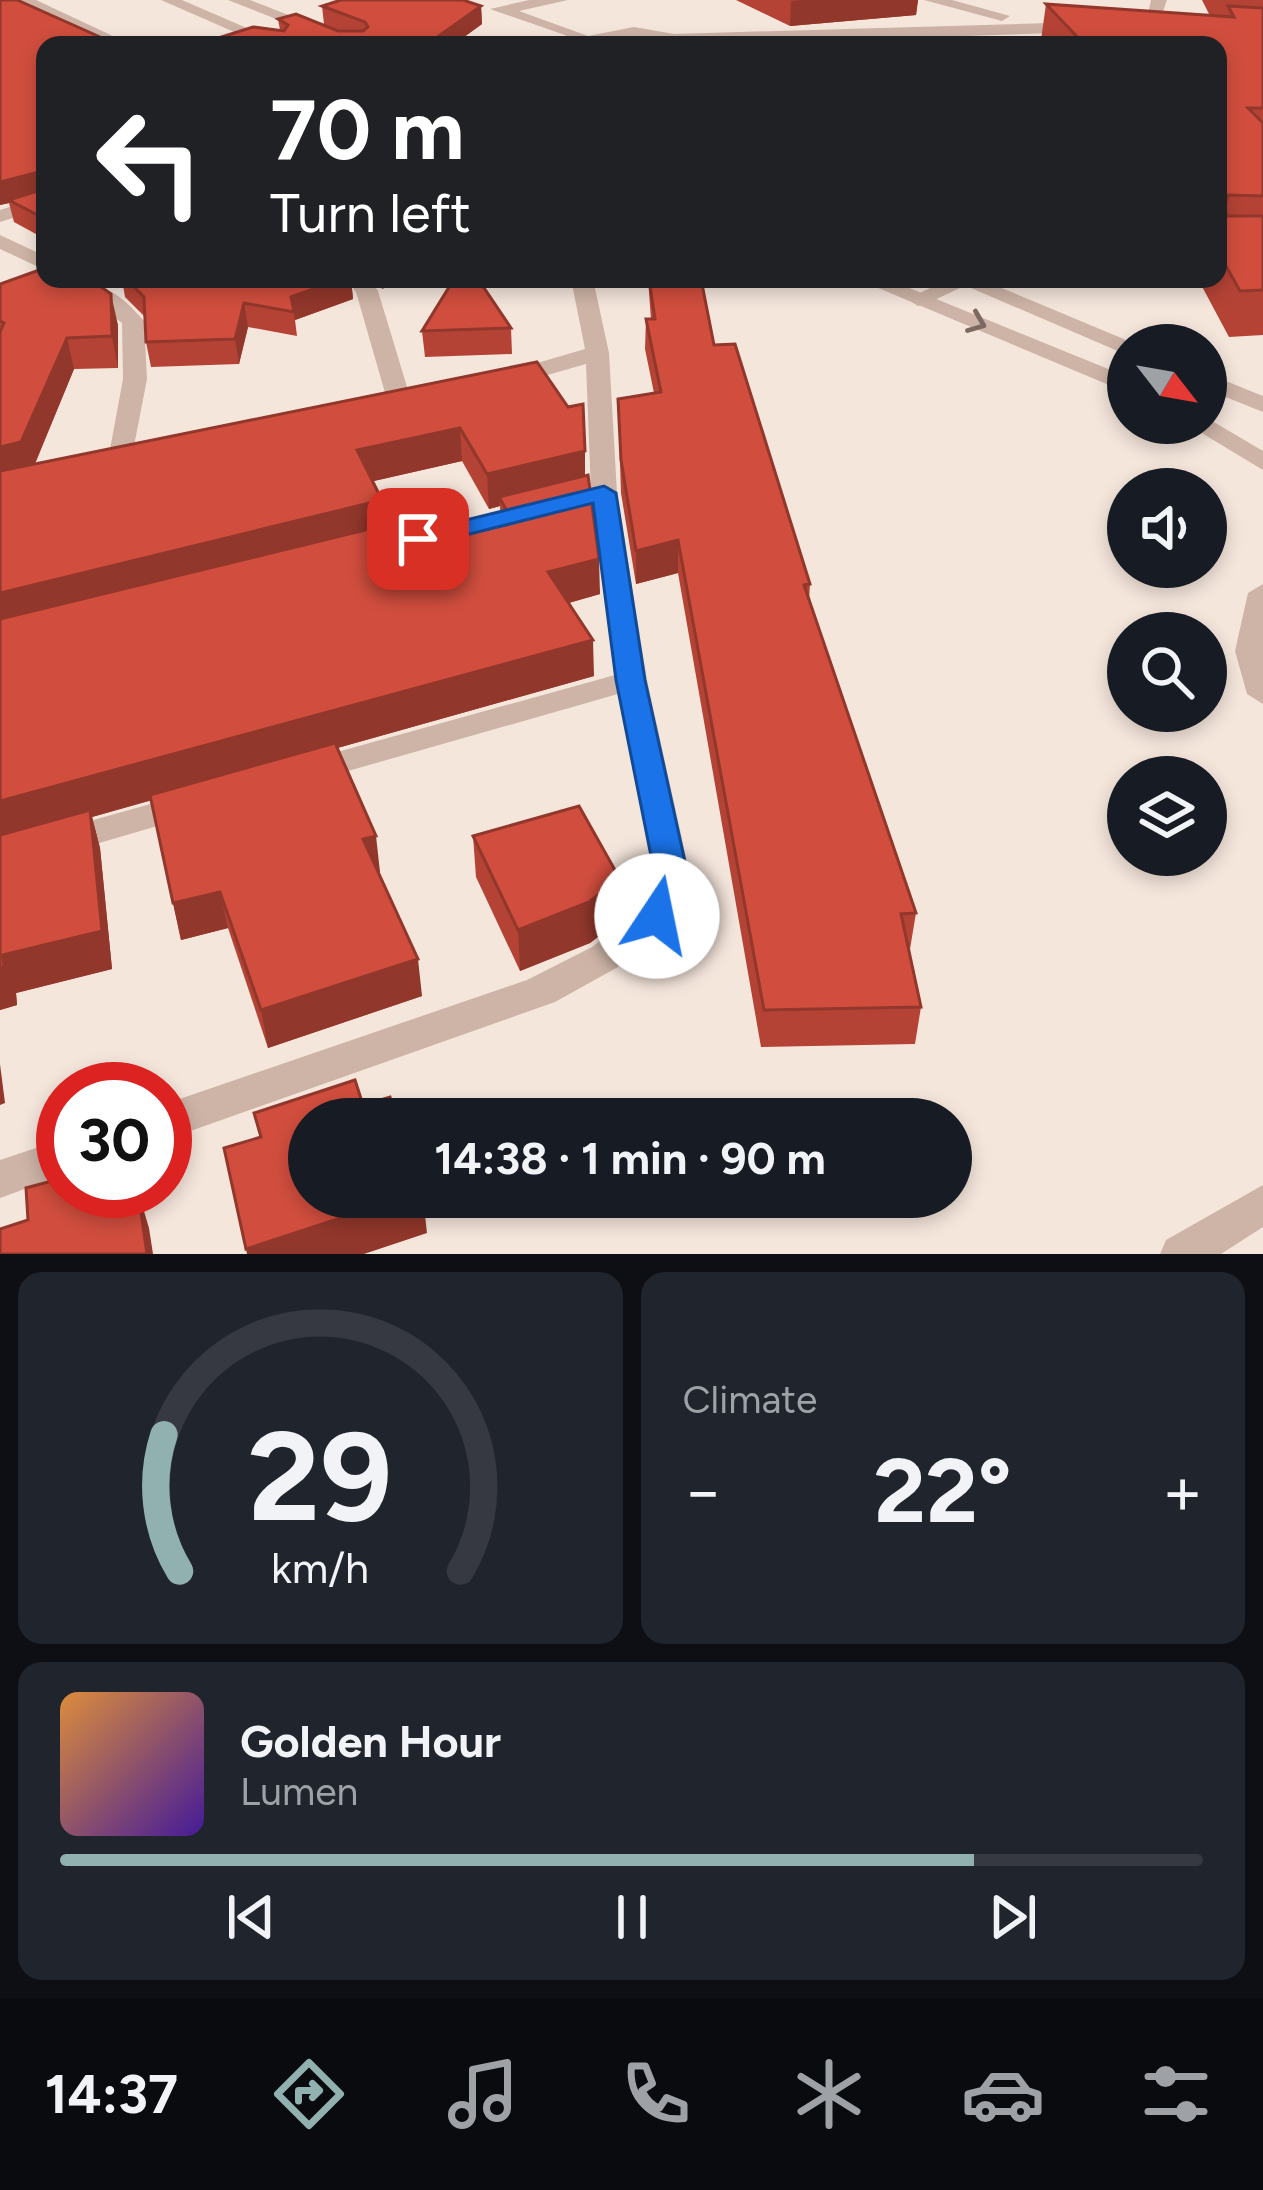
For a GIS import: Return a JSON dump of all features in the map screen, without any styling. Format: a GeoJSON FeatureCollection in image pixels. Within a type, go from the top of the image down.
{"type":"FeatureCollection","features":[{"type":"Feature","properties":{"kind":"street"},"geometry":{"type":"LineString","coordinates":[[169,0],[256,36]]}},
{"type":"Feature","properties":{"kind":"street"},"geometry":{"type":"LineString","coordinates":[[236,0],[333,36]]}},
{"type":"Feature","properties":{"kind":"street"},"geometry":{"type":"LineString","coordinates":[[560,0],[492,6],[576,36]]}},
{"type":"Feature","properties":{"kind":"street"},"geometry":{"type":"LineString","coordinates":[[932,0],[1046,26]]}},
{"type":"Feature","properties":{"kind":"street"},"geometry":{"type":"LineString","coordinates":[[0,14],[31,3],[104,36]]}},
{"type":"Feature","properties":{"kind":"street"},"geometry":{"type":"LineString","coordinates":[[1136,14],[1158,7],[1174,16]]}},
{"type":"Feature","properties":{"kind":"street"},"geometry":{"type":"LineString","coordinates":[[818,36],[1107,26]]}},
{"type":"Feature","properties":{"kind":"street"},"geometry":{"type":"LineString","coordinates":[[613,36],[629,32],[650,36]]}},
{"type":"Feature","properties":{"kind":"street"},"geometry":{"type":"LineString","coordinates":[[0,216],[36,205]]}},
{"type":"Feature","properties":{"kind":"street"},"geometry":{"type":"LineString","coordinates":[[0,241],[36,259]]}},
{"type":"Feature","properties":{"kind":"street"},"geometry":{"type":"LineString","coordinates":[[104,288],[111,290],[133,321],[135,379],[120,471]]}},
{"type":"Feature","properties":{"kind":"street"},"geometry":{"type":"LineString","coordinates":[[364,288],[402,410]]}},
{"type":"Feature","properties":{"kind":"street"},"geometry":{"type":"LineString","coordinates":[[192,1113],[541,991],[605,957],[657,916],[670,871],[631,680],[581,499],[597,353],[584,288]]}},
{"type":"Feature","properties":{"kind":"street"},"geometry":{"type":"LineString","coordinates":[[890,288],[1107,377]]}},
{"type":"Feature","properties":{"kind":"street"},"geometry":{"type":"LineString","coordinates":[[918,299],[943,288]]}},
{"type":"Feature","properties":{"kind":"street"},"geometry":{"type":"LineString","coordinates":[[986,288],[1107,338]]}},
{"type":"Feature","properties":{"kind":"street"},"geometry":{"type":"LineString","coordinates":[[489,385],[597,353]]}},
{"type":"Feature","properties":{"kind":"street"},"geometry":{"type":"LineString","coordinates":[[1227,389],[1263,405]]}},
{"type":"Feature","properties":{"kind":"street"},"geometry":{"type":"LineString","coordinates":[[1227,440],[1263,462]]}},
{"type":"Feature","properties":{"kind":"street"},"geometry":{"type":"LineString","coordinates":[[348,557],[581,499]]}},
{"type":"Feature","properties":{"kind":"street"},"geometry":{"type":"LineString","coordinates":[[1263,593],[1250,651],[1263,694]]}},
{"type":"Feature","properties":{"kind":"street"},"geometry":{"type":"LineString","coordinates":[[270,782],[631,680]]}},
{"type":"Feature","properties":{"kind":"street"},"geometry":{"type":"LineString","coordinates":[[0,859],[225,795]]}},
{"type":"Feature","properties":{"kind":"street"},"geometry":{"type":"LineString","coordinates":[[0,1180],[36,1167]]}},
{"type":"Feature","properties":{"kind":"street"},"geometry":{"type":"LineString","coordinates":[[1182,1254],[1263,1204]]}},
{"type":"Feature","properties":{"kind":"building"},"geometry":{"type":"Polygon","coordinates":[[[0,0],[17,0],[98,36],[36,36],[36,173],[0,182],[0,0]]]}},
{"type":"Feature","properties":{"kind":"building"},"geometry":{"type":"Polygon","coordinates":[[[341,0],[463,0],[481,6],[439,36],[224,36],[253,27],[284,31],[288,25],[278,19],[296,14],[338,31],[368,27],[322,6],[341,0]]]}},
{"type":"Feature","properties":{"kind":"building"},"geometry":{"type":"Polygon","coordinates":[[[1046,4],[1234,17],[1228,6],[1263,8],[1263,108],[1248,108],[1263,123],[1263,196],[1227,198],[1227,36],[1076,36],[1046,4]]]}},
{"type":"Feature","properties":{"kind":"building"},"geometry":{"type":"Polygon","coordinates":[[[36,192],[36,214],[9,200],[36,192]]]}},
{"type":"Feature","properties":{"kind":"building"},"geometry":{"type":"Polygon","coordinates":[[[1227,215],[1263,216],[1263,290],[1240,291],[1227,268],[1227,215]]]}},
{"type":"Feature","properties":{"kind":"building"},"geometry":{"type":"Polygon","coordinates":[[[36,271],[36,288],[103,288],[111,294],[112,336],[67,338],[21,442],[0,447],[0,332],[4,323],[0,321],[0,284],[36,271]]]}},
{"type":"Feature","properties":{"kind":"building"},"geometry":{"type":"Polygon","coordinates":[[[135,288],[316,288],[291,297],[294,312],[244,303],[235,339],[146,342],[144,297],[135,288]]]}},
{"type":"Feature","properties":{"kind":"building"},"geometry":{"type":"Polygon","coordinates":[[[448,288],[484,288],[511,328],[422,331],[448,288]]]}},
{"type":"Feature","properties":{"kind":"building"},"geometry":{"type":"Polygon","coordinates":[[[650,288],[703,288],[714,345],[735,344],[810,584],[804,585],[916,913],[901,914],[921,1007],[764,1010],[678,540],[636,551],[621,460],[618,399],[661,392],[646,319],[655,319],[650,288]]]}},
{"type":"Feature","properties":{"kind":"building"},"geometry":{"type":"Polygon","coordinates":[[[537,362],[568,407],[583,404],[585,451],[487,474],[460,428],[357,450],[382,500],[0,593],[0,471],[537,362]]]}},
{"type":"Feature","properties":{"kind":"building"},"geometry":{"type":"Polygon","coordinates":[[[588,475],[599,559],[548,572],[593,640],[0,801],[0,619],[394,523],[406,547],[514,523],[499,497],[588,475]]]}},
{"type":"Feature","properties":{"kind":"building"},"geometry":{"type":"Polygon","coordinates":[[[335,743],[376,836],[363,839],[418,959],[261,1010],[220,892],[173,903],[150,795],[335,743]]]}},
{"type":"Feature","properties":{"kind":"building"},"geometry":{"type":"Polygon","coordinates":[[[579,806],[620,879],[589,902],[518,930],[473,836],[579,806]]]}},
{"type":"Feature","properties":{"kind":"building"},"geometry":{"type":"Polygon","coordinates":[[[90,810],[102,931],[3,955],[4,967],[0,968],[0,835],[90,810]]]}},
{"type":"Feature","properties":{"kind":"building"},"geometry":{"type":"Polygon","coordinates":[[[355,1080],[361,1098],[300,1098],[355,1080]]]}},
{"type":"Feature","properties":{"kind":"building"},"geometry":{"type":"Polygon","coordinates":[[[288,1102],[288,1218],[341,1218],[246,1249],[224,1148],[261,1137],[254,1113],[288,1102]]]}},
{"type":"Feature","properties":{"kind":"building"},"geometry":{"type":"Polygon","coordinates":[[[36,1185],[36,1218],[142,1218],[147,1254],[0,1254],[0,1229],[28,1220],[26,1188],[36,1185]]]}},
{"type":"Feature","properties":{"kind":"route"},"geometry":{"type":"LineString","coordinates":[[418,539],[604,493],[631,680],[670,871],[657,916]]}}]}
